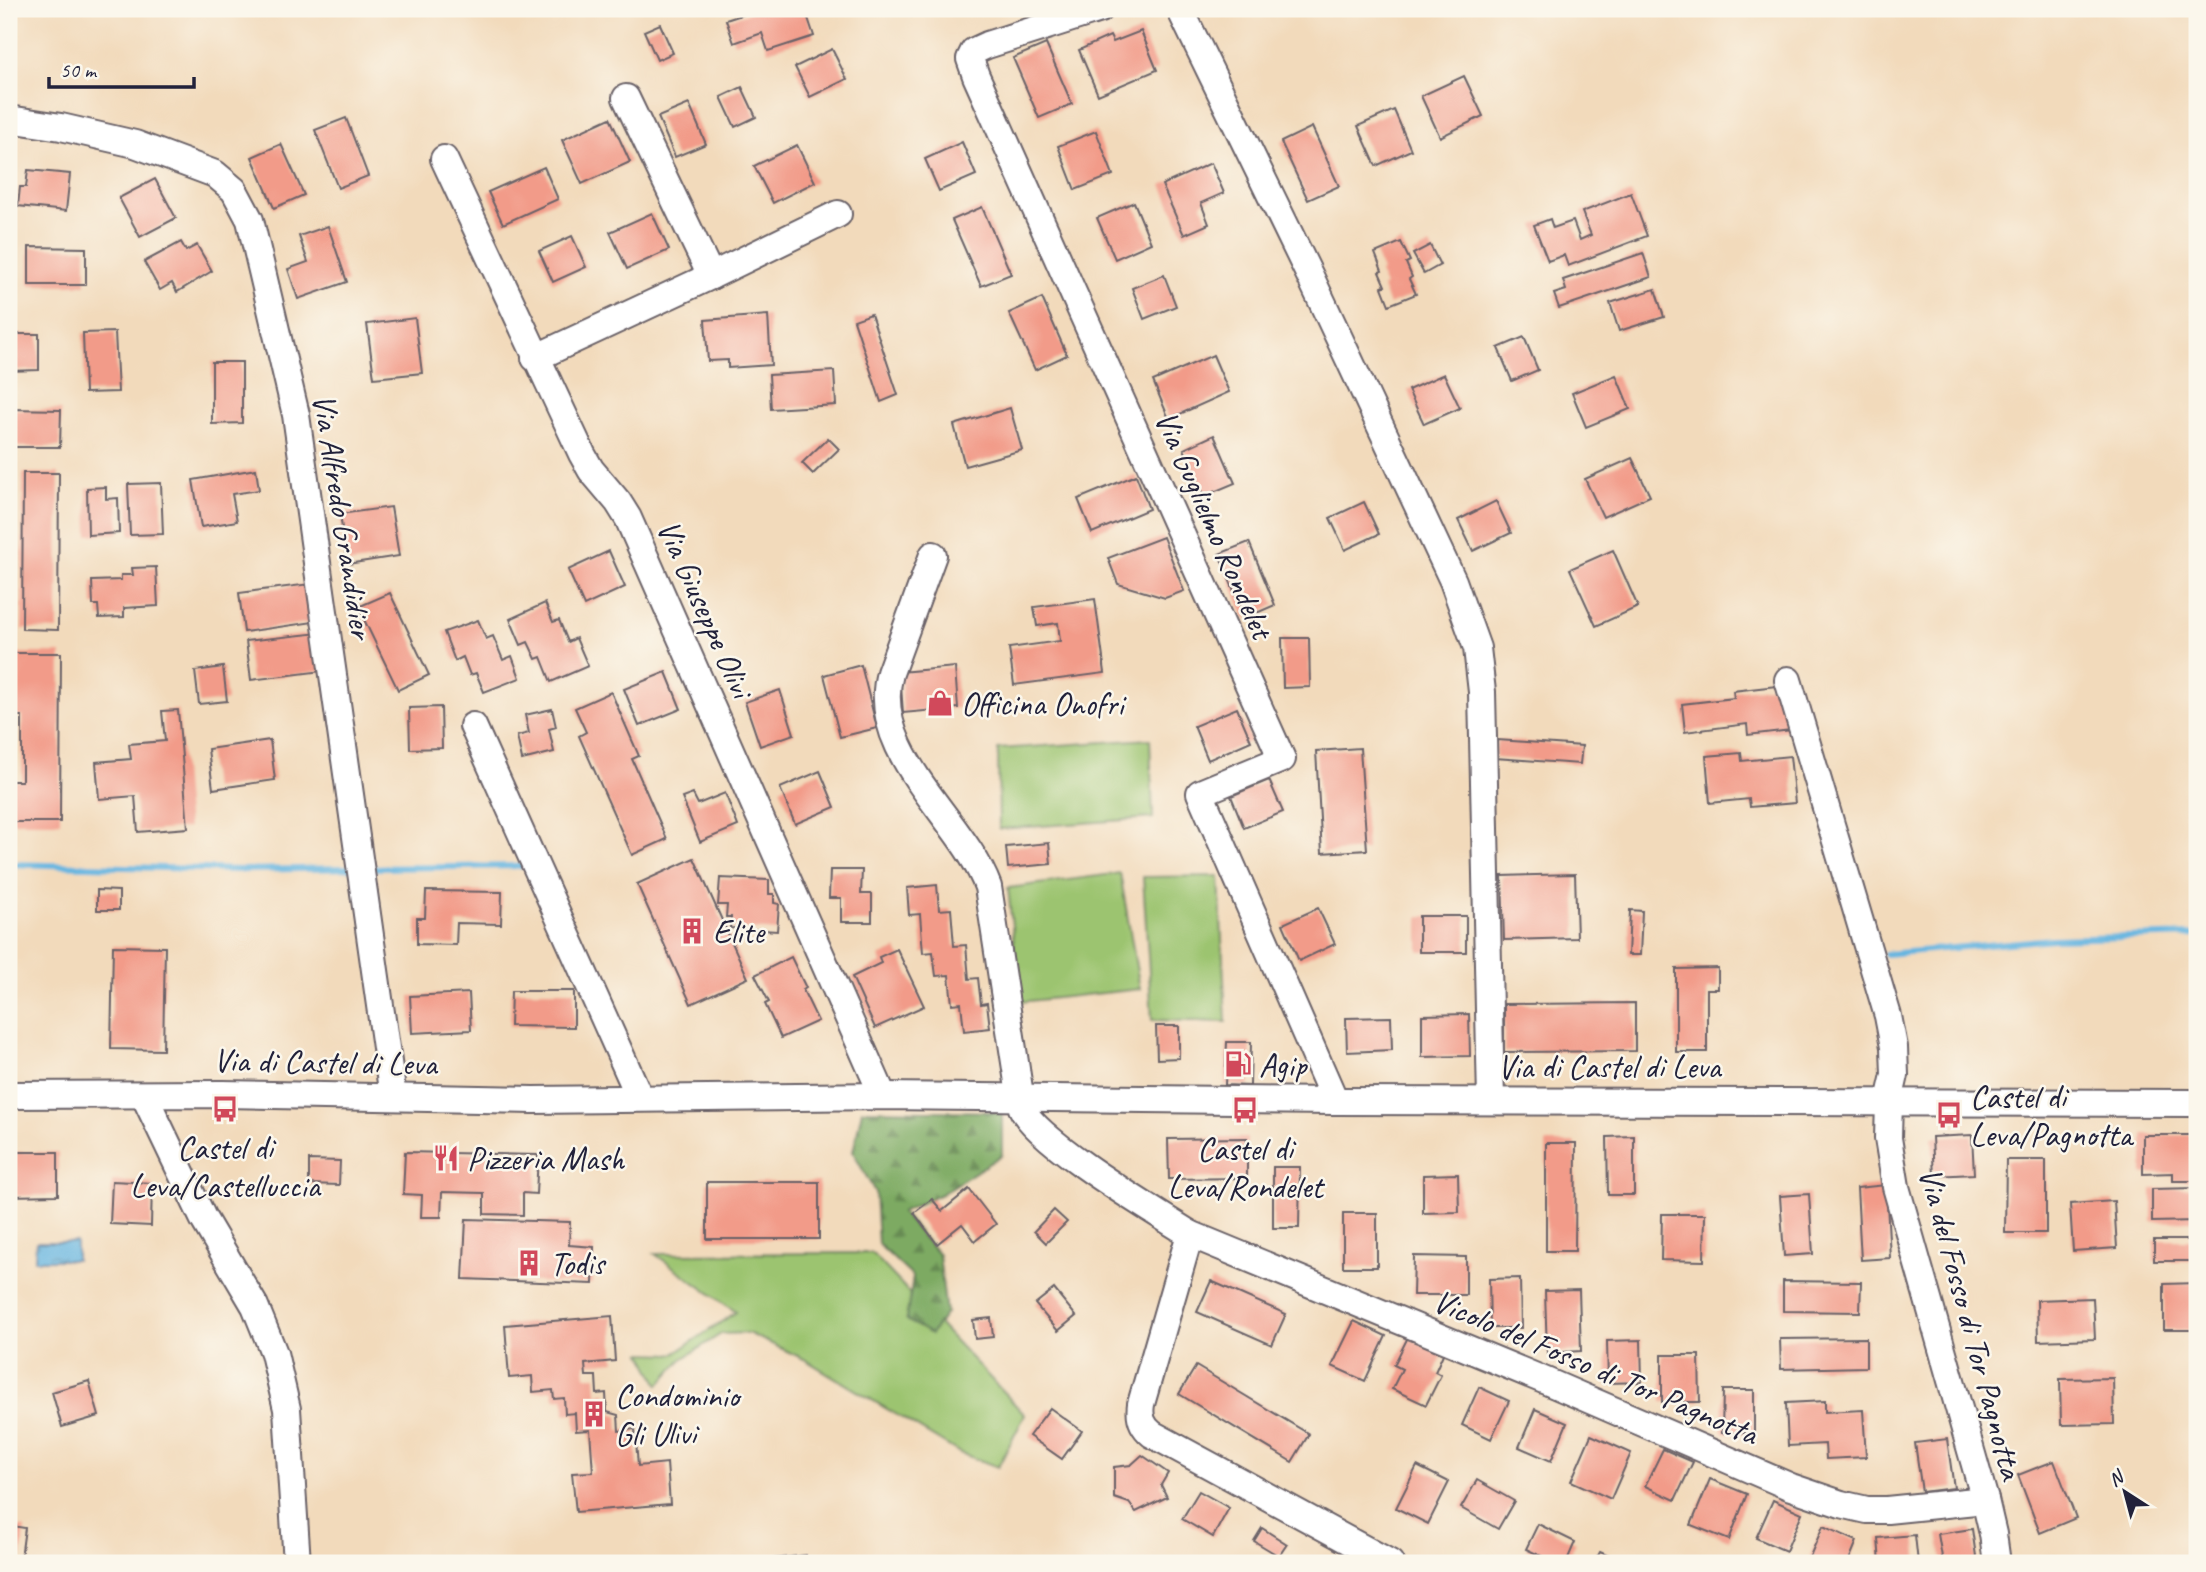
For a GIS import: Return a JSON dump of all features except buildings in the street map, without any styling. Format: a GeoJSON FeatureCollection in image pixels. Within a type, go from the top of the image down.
{"type":"FeatureCollection","features":[{"type":"Feature","properties":{"kind":"street","name":"Via Guglielmo Rondelet"},"geometry":{"type":"LineString","coordinates":[[1100,9],[987,45],[974,51],[970,59],[1282,759],[1200,793],[1335,1101]]}},
{"type":"Feature","properties":{"kind":"street"},"geometry":{"type":"LineString","coordinates":[[1180,9],[1400,465],[1453,581],[1477,648],[1482,692],[1491,1101]]}},
{"type":"Feature","properties":{"kind":"street"},"geometry":{"type":"LineString","coordinates":[[626,98],[711,276]]}},
{"type":"Feature","properties":{"kind":"street","name":"Via Alfredo Grandidier"},"geometry":{"type":"LineString","coordinates":[[9,118],[135,144],[215,174],[234,190],[250,219],[296,415],[393,1097]]}},
{"type":"Feature","properties":{"kind":"street","name":"Via Giuseppe Olivi"},"geometry":{"type":"LineString","coordinates":[[444,159],[535,358],[591,470],[628,517],[883,1096]]}},
{"type":"Feature","properties":{"kind":"street"},"geometry":{"type":"LineString","coordinates":[[535,358],[838,214]]}},
{"type":"Feature","properties":{"kind":"street"},"geometry":{"type":"LineString","coordinates":[[933,555],[890,673],[886,686],[886,707],[908,762],[976,863],[988,887],[1020,1098],[1026,1116],[1039,1131],[1122,1191],[1190,1234],[1141,1404],[1140,1416],[1145,1428],[1390,1563]]}},
{"type":"Feature","properties":{"kind":"street","name":"Via del Fosso di Tor Pagnotta"},"geometry":{"type":"LineString","coordinates":[[1788,680],[1888,1016],[1894,1047],[1895,1075],[1889,1101],[1888,1138],[1896,1187],[1984,1500],[1997,1563]]}},
{"type":"Feature","properties":{"kind":"street"},"geometry":{"type":"LineString","coordinates":[[473,726],[639,1098]]}},
{"type":"Feature","properties":{"kind":"street","name":"Via di Castel di Leva"},"geometry":{"type":"LineString","coordinates":[[9,1095],[236,1094],[533,1100],[883,1096],[1335,1101],[2197,1103]]}},
{"type":"Feature","properties":{"kind":"street"},"geometry":{"type":"LineString","coordinates":[[144,1095],[203,1218],[255,1306],[271,1343],[287,1409],[297,1563]]}},
{"type":"Feature","properties":{"kind":"street","name":"Vicolo del Fosso di Tor Pagnotta"},"geometry":{"type":"LineString","coordinates":[[1190,1234],[1546,1381],[1791,1487],[1840,1504],[1867,1510],[1886,1510],[1984,1500]]}},
{"type":"Feature","properties":{"kind":"green space"},"geometry":{"type":"Polygon","coordinates":[[[1150,739],[1153,818],[999,829],[998,749],[1150,739]]]}},
{"type":"Feature","properties":{"kind":"green space"},"geometry":{"type":"Polygon","coordinates":[[[1120,873],[1140,989],[1020,1002],[1008,888],[1120,873]]]}},
{"type":"Feature","properties":{"kind":"green space"},"geometry":{"type":"Polygon","coordinates":[[[1219,876],[1226,1022],[1152,1020],[1143,877],[1219,876]]]}},
{"type":"Feature","properties":{"kind":"green space"},"geometry":{"type":"Polygon","coordinates":[[[862,1110],[1002,1112],[1002,1155],[941,1194],[901,1212],[939,1255],[946,1313],[931,1334],[906,1320],[913,1277],[878,1244],[875,1192],[853,1152],[862,1110]]]}},
{"type":"Feature","properties":{"kind":"green space"},"geometry":{"type":"Polygon","coordinates":[[[872,1253],[1025,1415],[998,1467],[960,1453],[804,1359],[748,1333],[721,1334],[681,1360],[659,1385],[642,1353],[674,1354],[736,1312],[655,1254],[872,1253]]]}},
{"type":"Feature","properties":{"kind":"water"},"geometry":{"type":"Polygon","coordinates":[[[36,1242],[76,1242],[76,1260],[35,1260],[36,1242]]]}},
{"type":"Feature","properties":{"kind":"waterway"},"geometry":{"type":"LineString","coordinates":[[9,864],[242,870],[355,868]]}},
{"type":"Feature","properties":{"kind":"waterway"},"geometry":{"type":"LineString","coordinates":[[366,868],[525,866]]}},
{"type":"Feature","properties":{"kind":"waterway"},"geometry":{"type":"LineString","coordinates":[[1886,954],[2053,939],[2197,935]]}},
{"type":"Feature","properties":{"kind":"place","name":"Officina Onofri"},"geometry":{"type":"Point","coordinates":[940,703]}},
{"type":"Feature","properties":{"kind":"place","name":"Elite"},"geometry":{"type":"Point","coordinates":[692,931]}},
{"type":"Feature","properties":{"kind":"place","name":"Agip"},"geometry":{"type":"Point","coordinates":[1238,1064]}},
{"type":"Feature","properties":{"kind":"place","name":"Castel di Leva/Castelluccia"},"geometry":{"type":"Point","coordinates":[225,1109]}},
{"type":"Feature","properties":{"kind":"place","name":"Castel di Leva/Rondelet"},"geometry":{"type":"Point","coordinates":[1245,1110]}},
{"type":"Feature","properties":{"kind":"place","name":"Castel di Leva/Pagnotta"},"geometry":{"type":"Point","coordinates":[1949,1115]}},
{"type":"Feature","properties":{"kind":"place","name":"Pizzeria Mash"},"geometry":{"type":"Point","coordinates":[446,1158]}},
{"type":"Feature","properties":{"kind":"place","name":"Todis"},"geometry":{"type":"Point","coordinates":[529,1263]}},
{"type":"Feature","properties":{"kind":"place","name":"Condominio Gli Ulivi"},"geometry":{"type":"Point","coordinates":[594,1414]}}]}
